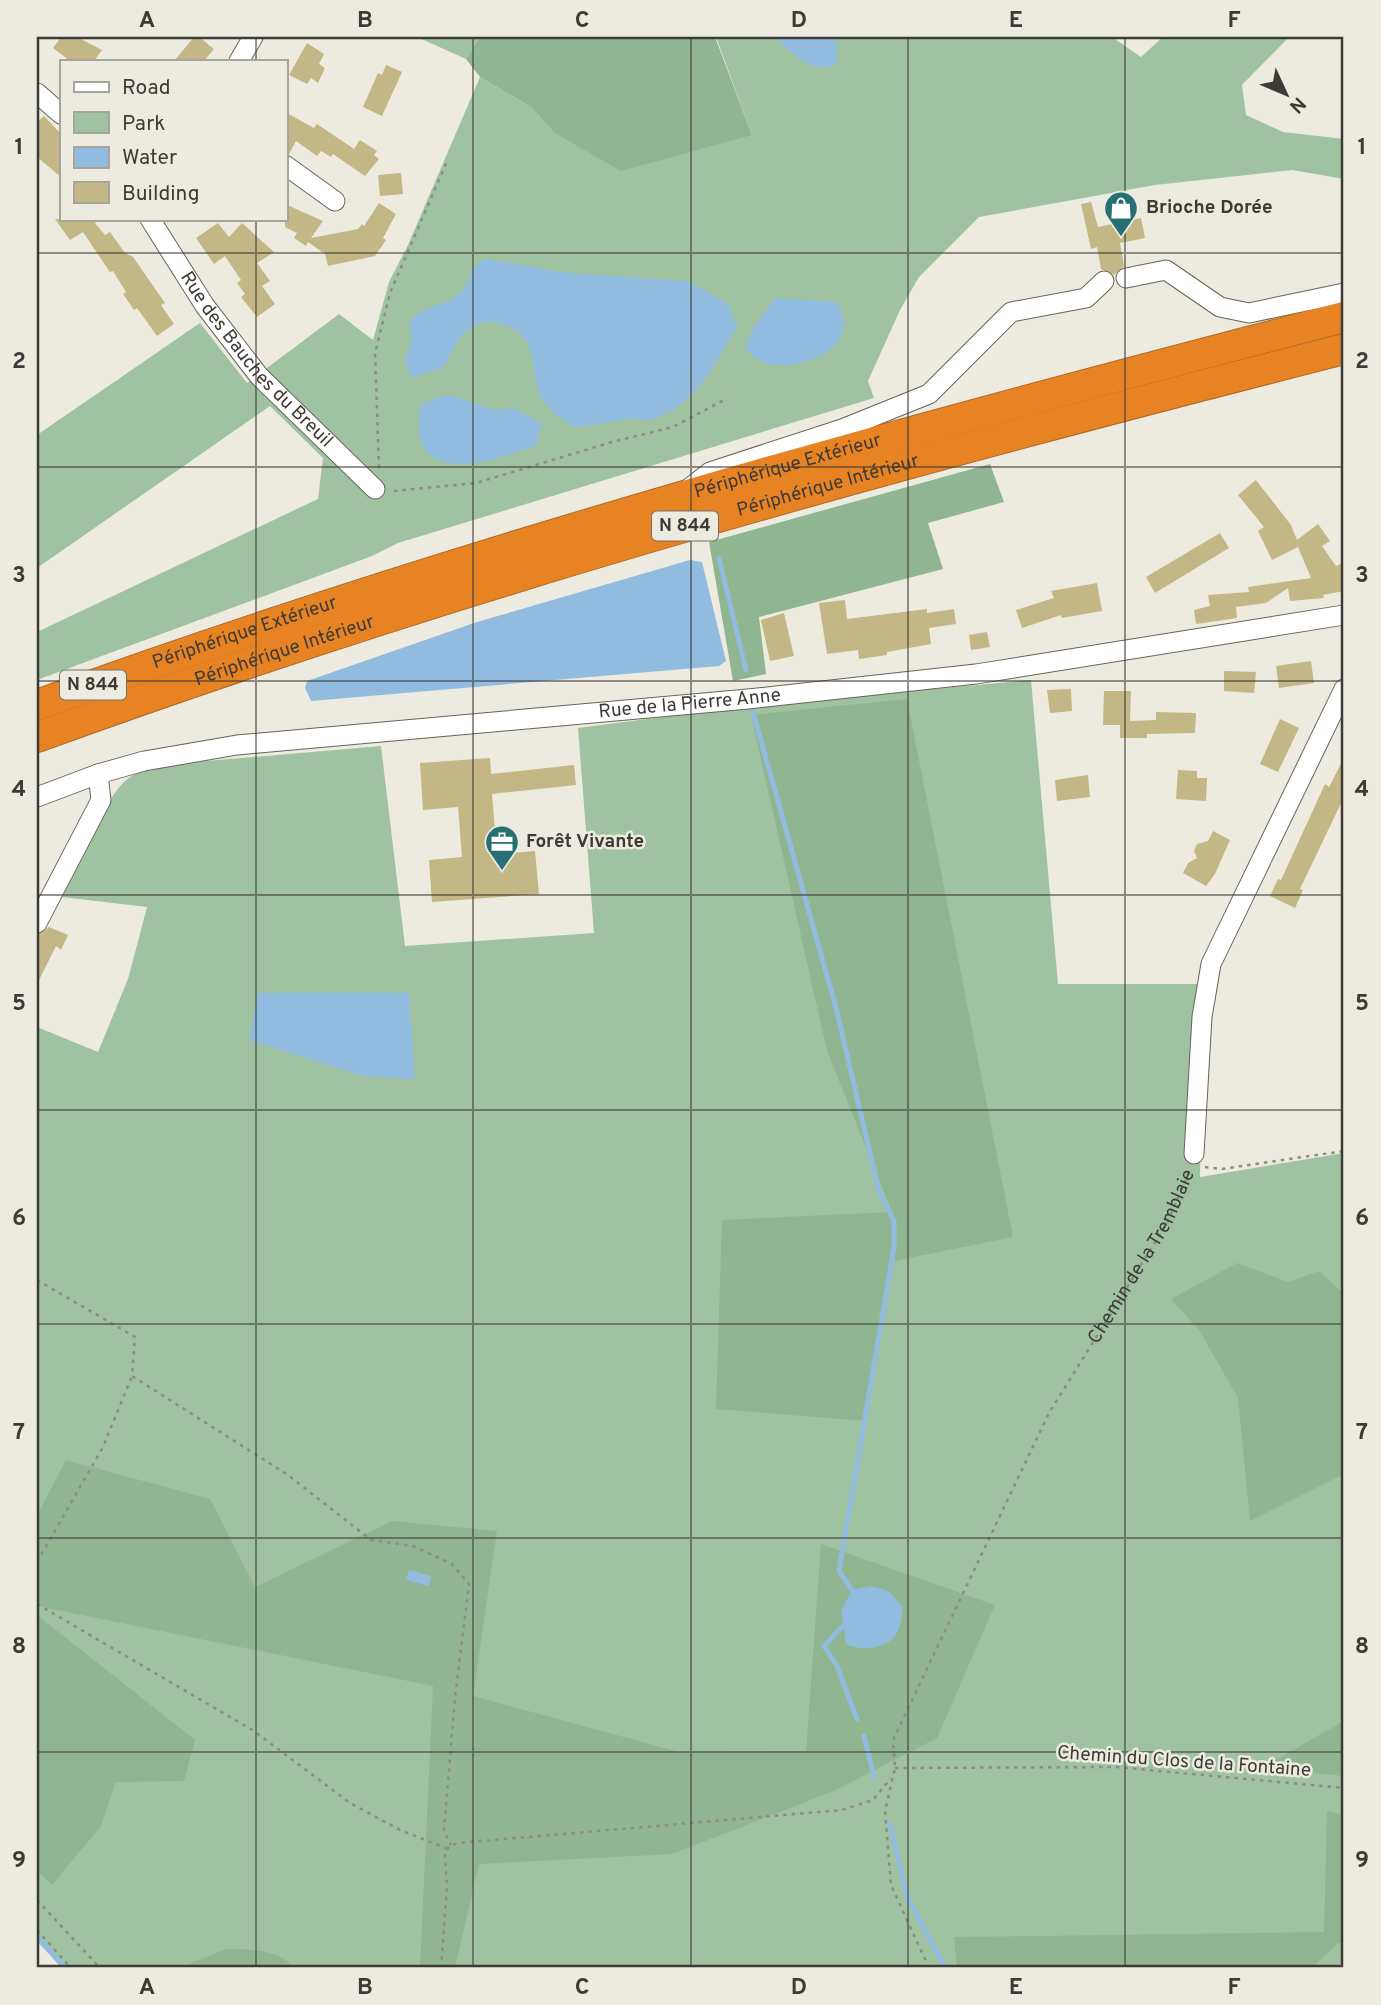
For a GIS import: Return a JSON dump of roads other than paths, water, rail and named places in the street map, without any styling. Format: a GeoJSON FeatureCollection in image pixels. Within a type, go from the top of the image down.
{"type":"FeatureCollection","features":[{"type":"Feature","properties":{"kind":"highway","name":"Périphérique Extérieur"},"geometry":{"type":"LineString","coordinates":[[37,705],[311,609],[682,494],[990,409],[1344,317]]}},
{"type":"Feature","properties":{"kind":"highway","name":"Périphérique Intérieur"},"geometry":{"type":"LineString","coordinates":[[37,737],[273,653],[571,559],[978,443],[1344,349]]}},
{"type":"Feature","properties":{"kind":"street"},"geometry":{"type":"LineString","coordinates":[[240,60],[253,37]]}},
{"type":"Feature","properties":{"kind":"street"},"geometry":{"type":"LineString","coordinates":[[37,93],[60,113]]}},
{"type":"Feature","properties":{"kind":"street"},"geometry":{"type":"LineString","coordinates":[[287,166],[335,201]]}},
{"type":"Feature","properties":{"kind":"street","name":"Rue des Bauches du Breuil"},"geometry":{"type":"LineString","coordinates":[[151,220],[205,306],[259,376],[374,489]]}},
{"type":"Feature","properties":{"kind":"street"},"geometry":{"type":"LineString","coordinates":[[1126,278],[1166,270],[1220,307],[1249,313],[1344,293]]}},
{"type":"Feature","properties":{"kind":"street"},"geometry":{"type":"LineString","coordinates":[[682,494],[710,472],[842,429],[929,394],[1011,312],[1086,299],[1104,281]]}},
{"type":"Feature","properties":{"kind":"street","name":"Rue de la Pierre Anne"},"geometry":{"type":"LineString","coordinates":[[37,797],[98,774],[176,754],[237,745],[748,699],[976,674],[1344,615]]}},
{"type":"Feature","properties":{"kind":"street","name":"Chemin de la Tremblaie"},"geometry":{"type":"LineString","coordinates":[[1194,1154],[1202,1017],[1211,964],[1344,688]]}},
{"type":"Feature","properties":{"kind":"street"},"geometry":{"type":"LineString","coordinates":[[37,923],[101,800],[98,774]]}},
{"type":"Feature","properties":{"kind":"water"},"geometry":{"type":"Polygon","coordinates":[[[773,37],[837,37],[837,62],[829,67],[812,65],[773,37]]]}},
{"type":"Feature","properties":{"kind":"water"},"geometry":{"type":"Polygon","coordinates":[[[486,259],[568,273],[688,281],[728,304],[737,326],[712,369],[692,394],[666,414],[648,420],[629,419],[575,428],[553,412],[543,400],[535,378],[532,356],[524,338],[516,330],[498,322],[484,322],[472,327],[459,339],[440,369],[411,378],[405,359],[412,340],[409,323],[425,309],[461,292],[472,268],[486,259]]]}},
{"type":"Feature","properties":{"kind":"water"},"geometry":{"type":"Polygon","coordinates":[[[775,298],[837,302],[843,318],[842,332],[835,344],[810,361],[794,364],[778,365],[756,358],[745,349],[752,330],[775,298]]]}},
{"type":"Feature","properties":{"kind":"water"},"geometry":{"type":"Polygon","coordinates":[[[441,396],[453,396],[494,410],[514,408],[541,423],[537,445],[497,459],[475,463],[455,464],[438,460],[425,449],[419,432],[421,405],[441,396]]]}},
{"type":"Feature","properties":{"kind":"water"},"geometry":{"type":"Polygon","coordinates":[[[690,560],[702,562],[726,661],[719,666],[311,701],[305,688],[307,681],[477,622],[690,560]]]}},
{"type":"Feature","properties":{"kind":"water"},"geometry":{"type":"Polygon","coordinates":[[[258,993],[409,993],[415,1080],[359,1075],[249,1040],[258,993]]]}},
{"type":"Feature","properties":{"kind":"water"},"geometry":{"type":"Polygon","coordinates":[[[409,1570],[431,1576],[429,1586],[406,1580],[409,1570]]]}},
{"type":"Feature","properties":{"kind":"water"},"geometry":{"type":"Polygon","coordinates":[[[871,1586],[889,1591],[903,1607],[899,1628],[889,1642],[882,1645],[860,1648],[846,1644],[841,1611],[852,1590],[871,1586]]]}},
{"type":"Feature","properties":{"kind":"waterway"},"geometry":{"type":"LineString","coordinates":[[719,558],[746,670]]}},
{"type":"Feature","properties":{"kind":"waterway"},"geometry":{"type":"LineString","coordinates":[[753,712],[836,1008],[879,1191],[894,1221],[894,1247],[839,1571],[852,1590]]}},
{"type":"Feature","properties":{"kind":"waterway"},"geometry":{"type":"LineString","coordinates":[[842,1627],[824,1646],[837,1666],[857,1719]]}},
{"type":"Feature","properties":{"kind":"waterway"},"geometry":{"type":"LineString","coordinates":[[864,1736],[874,1777]]}},
{"type":"Feature","properties":{"kind":"waterway"},"geometry":{"type":"LineString","coordinates":[[890,1824],[907,1896],[945,1968]]}},
{"type":"Feature","properties":{"kind":"waterway"},"geometry":{"type":"LineString","coordinates":[[37,1937],[65,1968]]}},
{"type":"Feature","properties":{"kind":"place","name":"Brioche Dorée"},"geometry":{"type":"Point","coordinates":[1121,238]}},
{"type":"Feature","properties":{"kind":"place","name":"Forêt Vivante"},"geometry":{"type":"Point","coordinates":[502,872]}}]}
